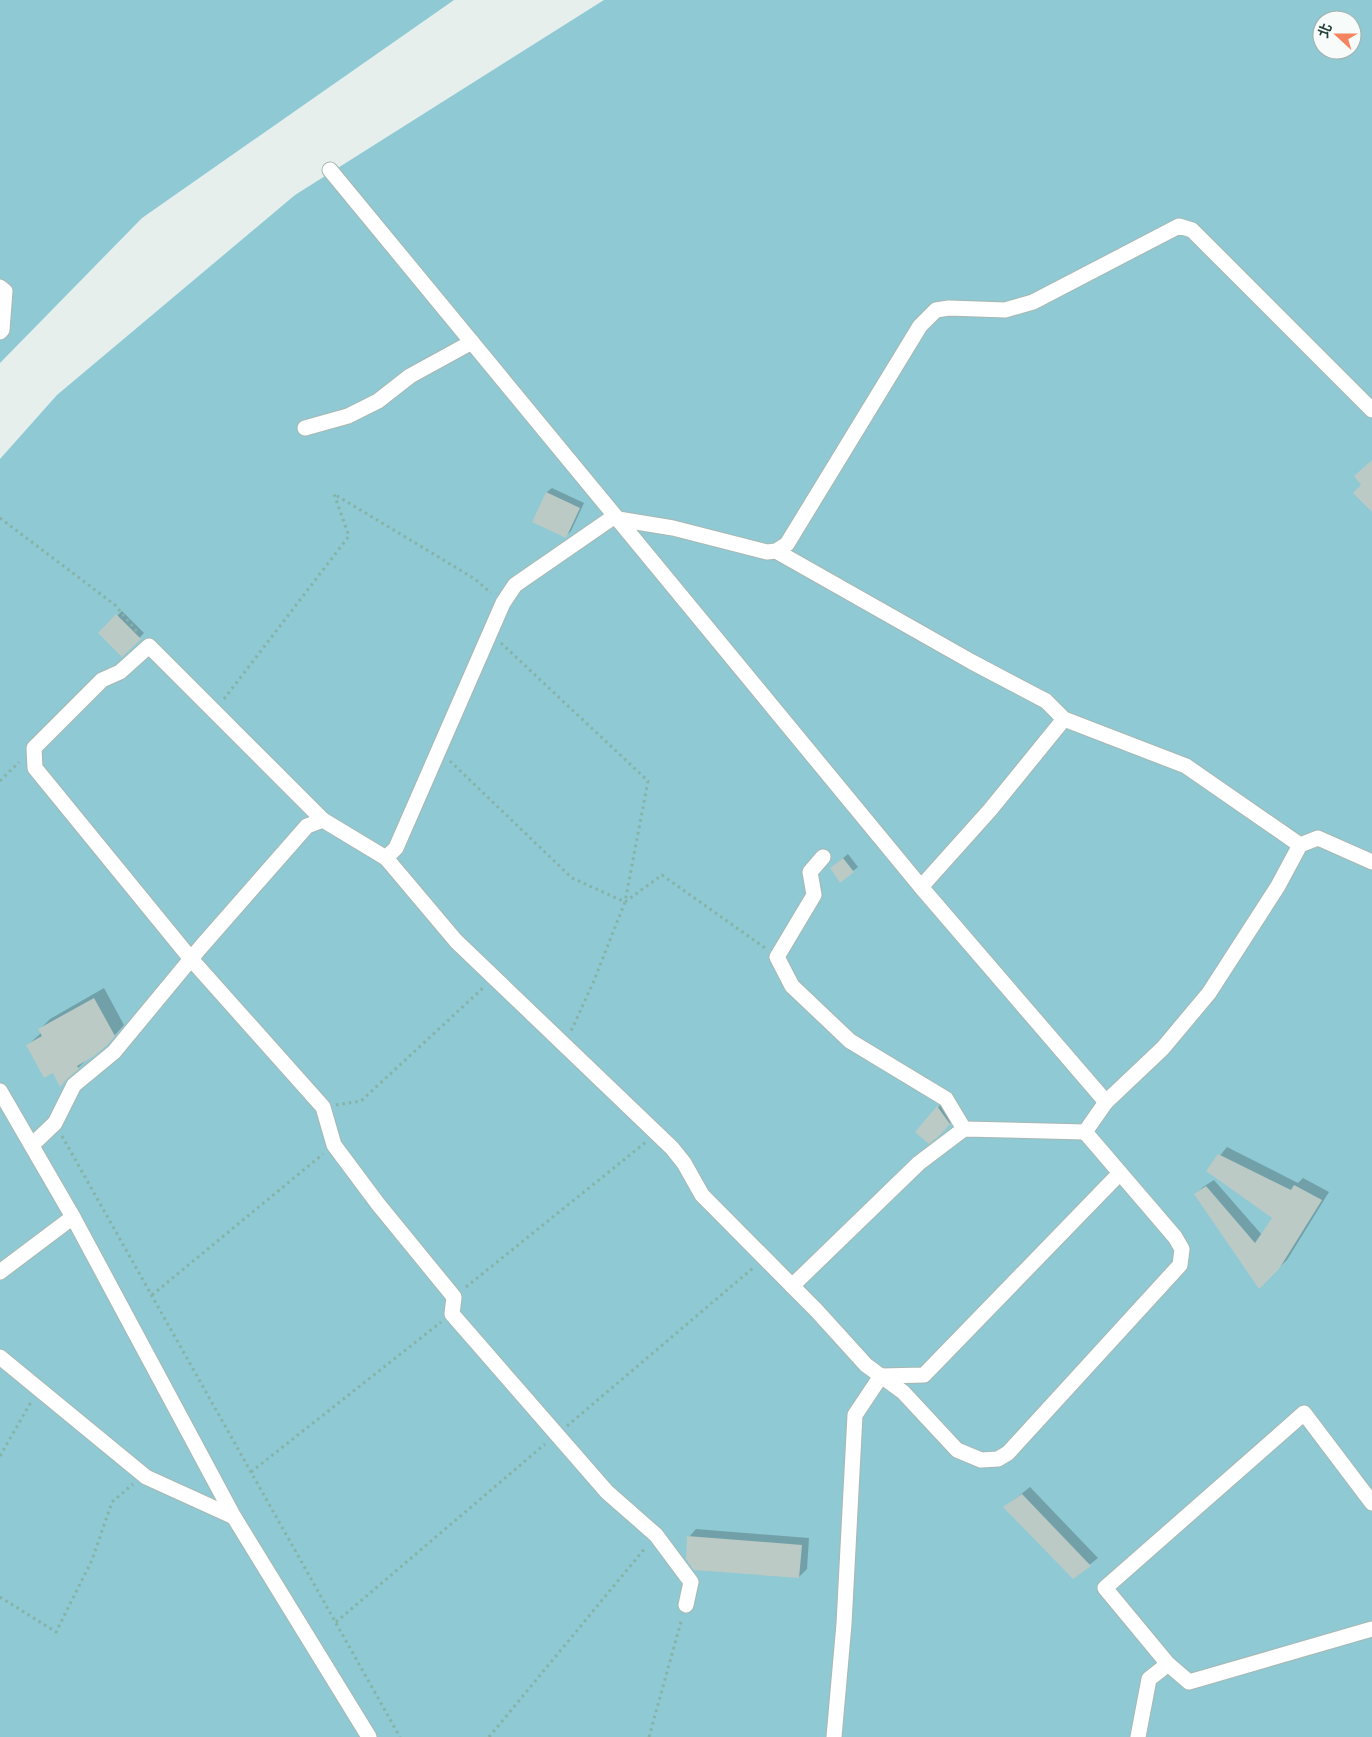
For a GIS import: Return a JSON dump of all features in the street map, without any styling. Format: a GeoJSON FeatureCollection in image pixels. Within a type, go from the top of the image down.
{"type":"FeatureCollection","features":[{"type":"Feature","properties":{"kind":"lane"},"geometry":{"type":"LineString","coordinates":[[330,170],[921,886],[1106,1102]]}},
{"type":"Feature","properties":{"kind":"lane"},"geometry":{"type":"LineString","coordinates":[[386,858],[396,848],[503,603],[515,585],[612,518],[673,528],[767,552],[776,551],[787,544],[920,326],[936,310],[949,308],[1005,310],[1032,302],[1179,226],[1192,230],[1372,410]]}},
{"type":"Feature","properties":{"kind":"lane"},"geometry":{"type":"LineString","coordinates":[[0,287],[5,291],[2,330],[0,332]]}},
{"type":"Feature","properties":{"kind":"lane"},"geometry":{"type":"LineString","coordinates":[[305,428],[348,416],[378,401],[410,376],[472,342]]}},
{"type":"Feature","properties":{"kind":"lane"},"geometry":{"type":"LineString","coordinates":[[776,551],[972,662],[1046,701],[1064,719],[1186,766],[1300,844]]}},
{"type":"Feature","properties":{"kind":"lane"},"geometry":{"type":"LineString","coordinates":[[686,1605],[691,1582],[656,1535],[607,1492],[452,1314],[454,1297],[378,1204],[334,1145],[324,1107],[191,959],[35,768],[34,748],[102,680],[120,672],[149,646],[323,820],[386,858],[456,941],[657,1134],[684,1163],[702,1195],[792,1286],[866,1365],[903,1392],[957,1450],[981,1460],[998,1459],[1008,1453],[1180,1265],[1182,1249],[1175,1237],[1085,1132],[964,1129],[920,1163],[792,1286]]}},
{"type":"Feature","properties":{"kind":"lane"},"geometry":{"type":"LineString","coordinates":[[921,886],[990,810],[1064,719]]}},
{"type":"Feature","properties":{"kind":"lane"},"geometry":{"type":"LineString","coordinates":[[32,1145],[55,1123],[74,1085],[114,1052],[191,959],[308,826],[323,820]]}},
{"type":"Feature","properties":{"kind":"lane"},"geometry":{"type":"LineString","coordinates":[[1085,1132],[1106,1102],[1163,1048],[1209,994],[1278,886],[1300,844],[1318,838],[1372,862]]}},
{"type":"Feature","properties":{"kind":"lane"},"geometry":{"type":"LineString","coordinates":[[823,857],[810,872],[814,895],[777,957],[792,986],[850,1041],[946,1098],[964,1129]]}},
{"type":"Feature","properties":{"kind":"lane"},"geometry":{"type":"LineString","coordinates":[[0,1091],[73,1217],[234,1517],[369,1737]]}},
{"type":"Feature","properties":{"kind":"lane"},"geometry":{"type":"LineString","coordinates":[[881,1376],[924,1375],[1120,1173]]}},
{"type":"Feature","properties":{"kind":"lane"},"geometry":{"type":"LineString","coordinates":[[0,1272],[73,1217]]}},
{"type":"Feature","properties":{"kind":"lane"},"geometry":{"type":"LineString","coordinates":[[0,1356],[144,1475],[234,1517]]}},
{"type":"Feature","properties":{"kind":"lane"},"geometry":{"type":"LineString","coordinates":[[834,1737],[844,1624],[855,1416],[881,1376]]}},
{"type":"Feature","properties":{"kind":"lane"},"geometry":{"type":"LineString","coordinates":[[1372,1503],[1304,1413],[1105,1588],[1168,1664],[1189,1682],[1372,1629]]}},
{"type":"Feature","properties":{"kind":"lane"},"geometry":{"type":"LineString","coordinates":[[1138,1737],[1149,1679],[1168,1664]]}},
{"type":"Feature","properties":{"kind":"path"},"geometry":{"type":"LineString","coordinates":[[215,712],[349,536],[334,494],[475,579],[503,603]]}},
{"type":"Feature","properties":{"kind":"path"},"geometry":{"type":"LineString","coordinates":[[0,518],[115,605],[149,646]]}},
{"type":"Feature","properties":{"kind":"path"},"geometry":{"type":"LineString","coordinates":[[490,632],[648,781],[625,902],[593,982],[564,1045]]}},
{"type":"Feature","properties":{"kind":"path"},"geometry":{"type":"LineString","coordinates":[[0,781],[34,748]]}},
{"type":"Feature","properties":{"kind":"path"},"geometry":{"type":"LineString","coordinates":[[438,750],[572,878],[625,902]]}},
{"type":"Feature","properties":{"kind":"path"},"geometry":{"type":"LineString","coordinates":[[625,902],[662,875],[777,957]]}},
{"type":"Feature","properties":{"kind":"path"},"geometry":{"type":"LineString","coordinates":[[324,1107],[361,1101],[495,978]]}},
{"type":"Feature","properties":{"kind":"path"},"geometry":{"type":"LineString","coordinates":[[55,1123],[400,1737]]}},
{"type":"Feature","properties":{"kind":"path"},"geometry":{"type":"LineString","coordinates":[[454,1297],[657,1134]]}},
{"type":"Feature","properties":{"kind":"path"},"geometry":{"type":"LineString","coordinates":[[152,1295],[334,1145]]}},
{"type":"Feature","properties":{"kind":"path"},"geometry":{"type":"LineString","coordinates":[[251,1472],[452,1314]]}},
{"type":"Feature","properties":{"kind":"path"},"geometry":{"type":"LineString","coordinates":[[0,1456],[38,1388]]}},
{"type":"Feature","properties":{"kind":"path"},"geometry":{"type":"LineString","coordinates":[[0,1598],[56,1632],[92,1560],[112,1502],[144,1475]]}},
{"type":"Feature","properties":{"kind":"path"},"geometry":{"type":"LineString","coordinates":[[489,1737],[656,1535]]}},
{"type":"Feature","properties":{"kind":"path"},"geometry":{"type":"LineString","coordinates":[[649,1737],[686,1605]]}},
{"type":"Feature","properties":{"kind":"water"},"geometry":{"type":"Polygon","coordinates":[[[0,0],[454,0],[142,218],[0,363],[0,0]]]}},
{"type":"Feature","properties":{"kind":"water"},"geometry":{"type":"Polygon","coordinates":[[[604,0],[1372,0],[1372,1737],[0,1737],[0,459],[57,395],[295,195],[604,0]]]}},
{"type":"Feature","properties":{"kind":"building"},"geometry":{"type":"Polygon","coordinates":[[[1372,460],[1372,512],[1353,493],[1361,485],[1354,476],[1372,460]]]}},
{"type":"Feature","properties":{"kind":"building"},"geometry":{"type":"Polygon","coordinates":[[[546,492],[580,508],[566,538],[532,522],[546,492]]]}},
{"type":"Feature","properties":{"kind":"building"},"geometry":{"type":"Polygon","coordinates":[[[116,614],[141,639],[122,657],[98,633],[116,614]]]}},
{"type":"Feature","properties":{"kind":"building"},"geometry":{"type":"Polygon","coordinates":[[[843,858],[854,872],[840,883],[830,868],[843,858]]]}},
{"type":"Feature","properties":{"kind":"building"},"geometry":{"type":"Polygon","coordinates":[[[94,998],[115,1036],[94,1056],[77,1066],[79,1069],[60,1087],[53,1073],[44,1078],[26,1045],[42,1036],[38,1029],[94,998]]]}},
{"type":"Feature","properties":{"kind":"building"},"geometry":{"type":"Polygon","coordinates":[[[937,1106],[950,1124],[929,1144],[915,1132],[937,1106]]]}},
{"type":"Feature","properties":{"kind":"building"},"geometry":{"type":"Polygon","coordinates":[[[1218,1154],[1291,1190],[1294,1185],[1322,1200],[1279,1269],[1259,1289],[1194,1194],[1206,1186],[1255,1243],[1272,1218],[1206,1171],[1218,1154]]]}},
{"type":"Feature","properties":{"kind":"building"},"geometry":{"type":"Polygon","coordinates":[[[1022,1494],[1091,1566],[1073,1579],[1003,1507],[1022,1494]]]}},
{"type":"Feature","properties":{"kind":"building"},"geometry":{"type":"Polygon","coordinates":[[[687,1536],[802,1545],[799,1578],[694,1570],[686,1559],[687,1536]]]}}]}
